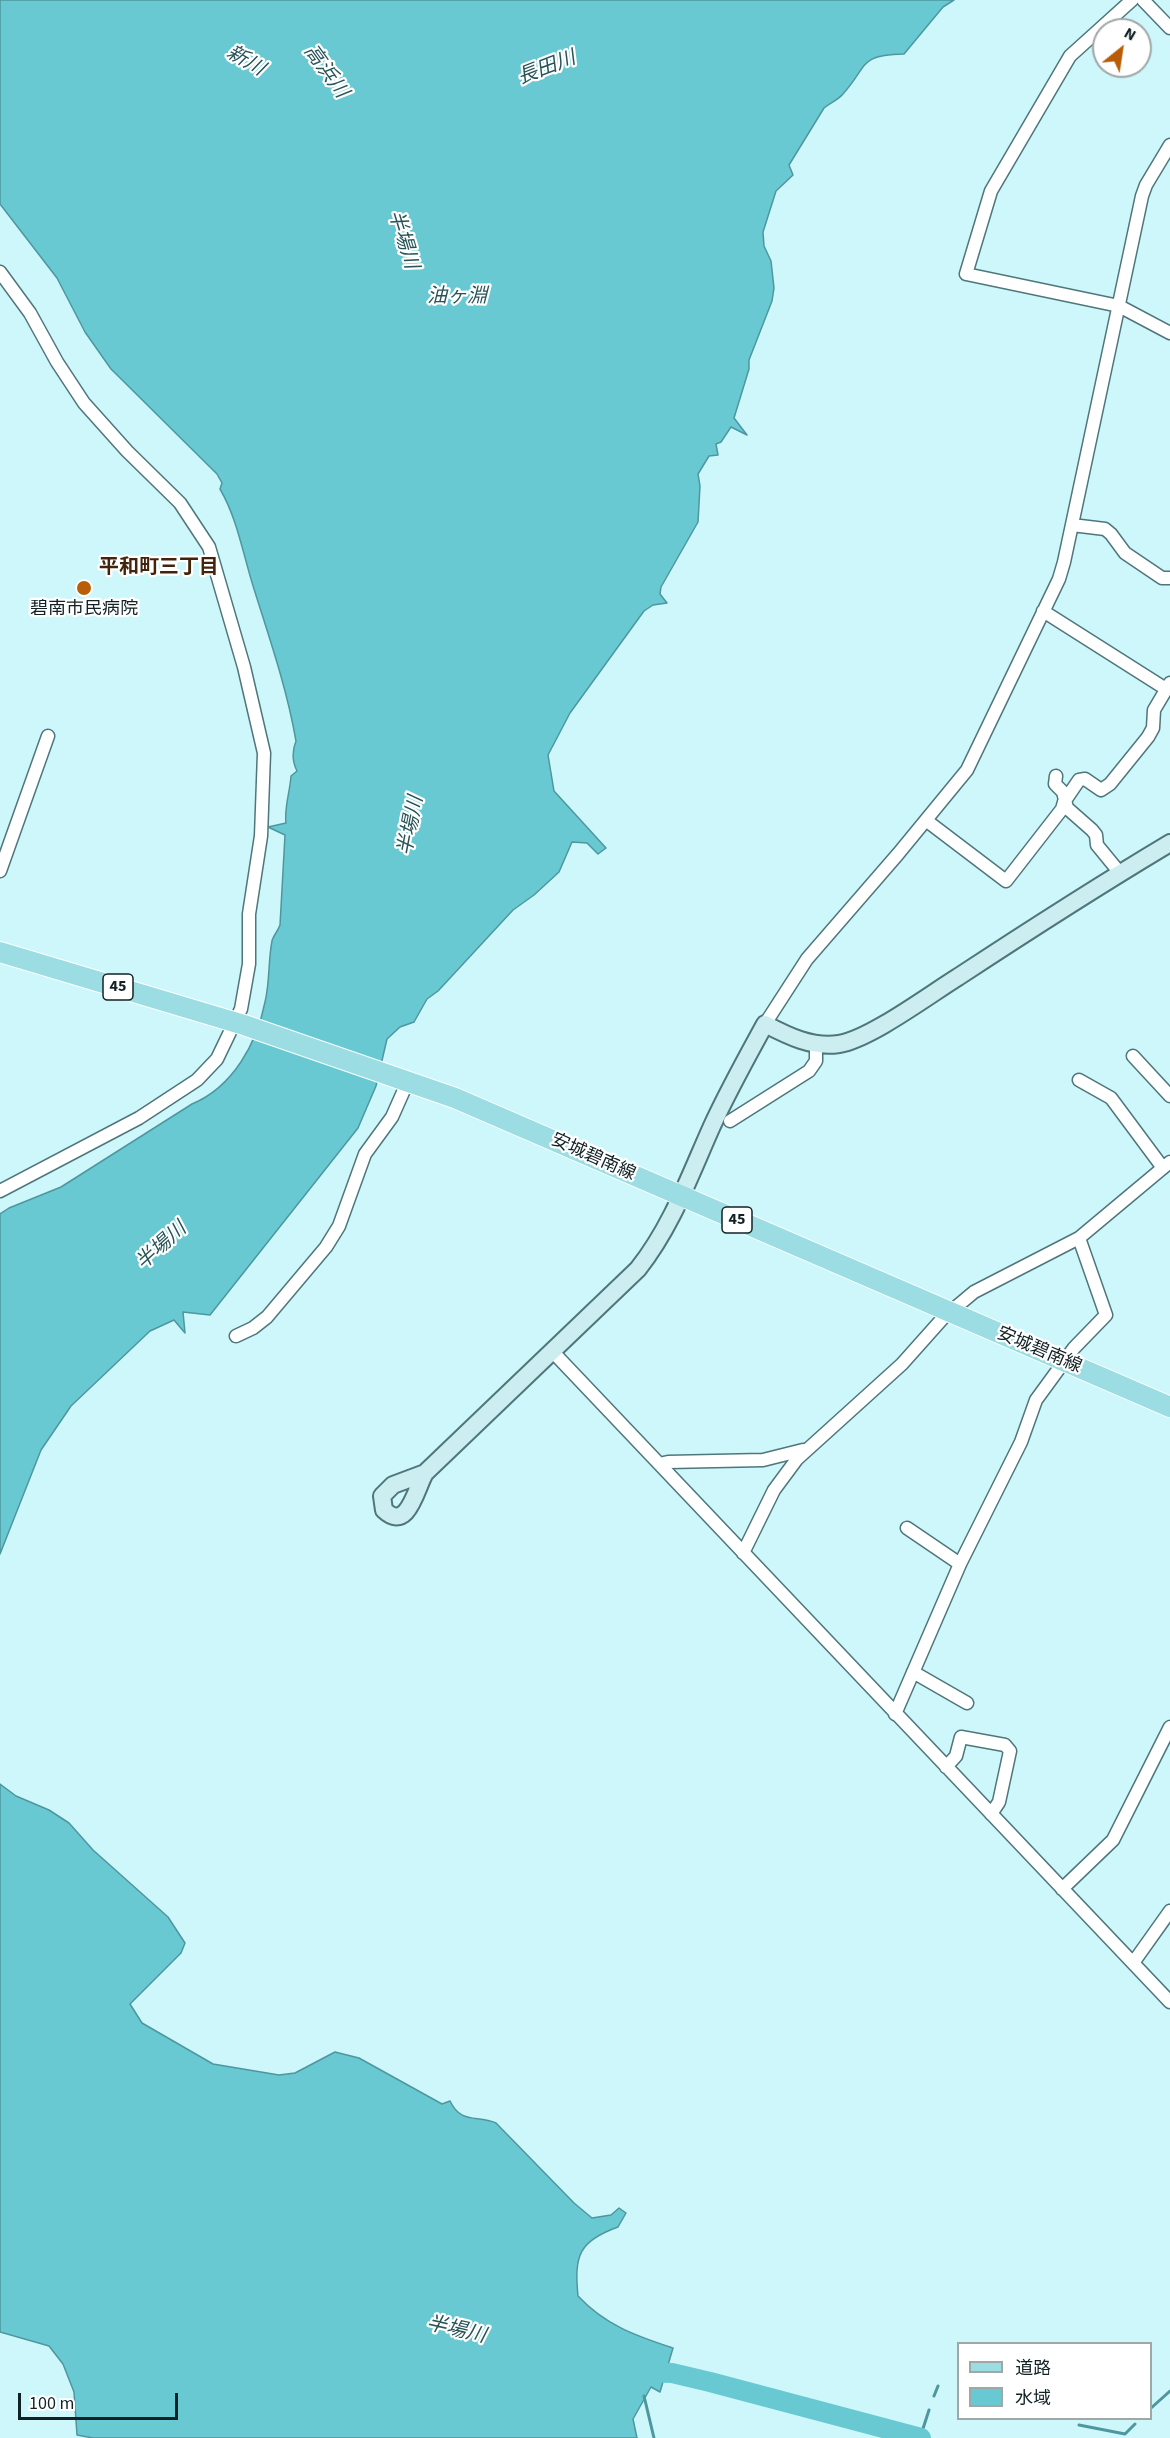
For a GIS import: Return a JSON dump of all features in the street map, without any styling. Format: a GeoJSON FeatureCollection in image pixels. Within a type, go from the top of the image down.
{"type":"FeatureCollection","features":[{"type":"Feature","properties":{"kind":"main road","name":"安城碧南線"},"geometry":{"type":"LineString","coordinates":[[0,952],[240,1024],[408,1081],[505,1119],[1170,1407]]}},
{"type":"Feature","properties":{"kind":"street"},"geometry":{"type":"LineString","coordinates":[[1132,0],[1070,56],[991,191],[966,274],[1119,306],[1170,333]]}},
{"type":"Feature","properties":{"kind":"street"},"geometry":{"type":"LineString","coordinates":[[1143,0],[1170,28]]}},
{"type":"Feature","properties":{"kind":"street"},"geometry":{"type":"LineString","coordinates":[[425,1473],[638,1269],[653,1249],[681,1196],[728,1093],[794,976],[814,949],[927,821],[967,770],[1062,569],[1142,196],[1170,145]]}},
{"type":"Feature","properties":{"kind":"street"},"geometry":{"type":"LineString","coordinates":[[0,272],[30,313],[57,362],[84,403],[127,451],[180,503],[208,547],[222,588],[253,700],[264,753],[261,836],[249,914],[249,964],[240,1024],[217,1059],[197,1080],[139,1118],[0,1191]]}},
{"type":"Feature","properties":{"kind":"street"},"geometry":{"type":"LineString","coordinates":[[1072,525],[1105,530],[1125,553],[1162,578],[1170,578]]}},
{"type":"Feature","properties":{"kind":"street"},"geometry":{"type":"LineString","coordinates":[[927,821],[1006,881],[1062,809],[1064,802],[1079,780],[1085,779],[1101,790],[1110,784],[1153,728],[1154,710],[1168,686],[1043,611]]}},
{"type":"Feature","properties":{"kind":"street"},"geometry":{"type":"LineString","coordinates":[[0,871],[4,843],[48,736]]}},
{"type":"Feature","properties":{"kind":"street"},"geometry":{"type":"LineString","coordinates":[[1056,776],[1055,784],[1063,792],[1067,808],[1096,835],[1097,844],[1120,873]]}},
{"type":"Feature","properties":{"kind":"street"},"geometry":{"type":"LineString","coordinates":[[765,1024],[790,1037],[816,1044],[840,1043],[861,1036],[910,1008],[1170,843]]}},
{"type":"Feature","properties":{"kind":"street"},"geometry":{"type":"LineString","coordinates":[[730,1121],[809,1071],[816,1061],[816,1044]]}},
{"type":"Feature","properties":{"kind":"street"},"geometry":{"type":"LineString","coordinates":[[1133,1056],[1170,1096]]}},
{"type":"Feature","properties":{"kind":"street"},"geometry":{"type":"LineString","coordinates":[[742,1553],[780,1480],[808,1448],[827,1434],[902,1364],[950,1312],[974,1292],[1079,1238],[1167,1165],[1111,1098],[1079,1080]]}},
{"type":"Feature","properties":{"kind":"street"},"geometry":{"type":"LineString","coordinates":[[236,1336],[253,1328],[267,1317],[326,1247],[339,1226],[365,1154],[392,1117],[408,1081]]}},
{"type":"Feature","properties":{"kind":"street"},"geometry":{"type":"LineString","coordinates":[[895,1713],[960,1564],[1021,1442],[1036,1400],[1074,1348],[1106,1315],[1096,1281],[1079,1238]]}},
{"type":"Feature","properties":{"kind":"street"},"geometry":{"type":"LineString","coordinates":[[553,1352],[1170,2002]]}},
{"type":"Feature","properties":{"kind":"street"},"geometry":{"type":"LineString","coordinates":[[659,1464],[763,1460],[808,1448]]}},
{"type":"Feature","properties":{"kind":"street"},"geometry":{"type":"LineString","coordinates":[[907,1528],[960,1564]]}},
{"type":"Feature","properties":{"kind":"street"},"geometry":{"type":"LineString","coordinates":[[913,1672],[967,1703]]}},
{"type":"Feature","properties":{"kind":"street"},"geometry":{"type":"LineString","coordinates":[[1062,1889],[1113,1840],[1170,1726]]}},
{"type":"Feature","properties":{"kind":"street"},"geometry":{"type":"LineString","coordinates":[[946,1767],[956,1756],[961,1737],[1005,1745],[1010,1751],[999,1802],[991,1814]]}},
{"type":"Feature","properties":{"kind":"street"},"geometry":{"type":"LineString","coordinates":[[1133,1963],[1170,1911]]}},
{"type":"Feature","properties":{"kind":"water","name":"油ヶ淵"},"geometry":{"type":"Polygon","coordinates":[[[0,0],[954,0],[943,7],[904,54],[871,59],[841,96],[824,108],[789,165],[793,175],[776,191],[763,232],[764,246],[771,261],[774,288],[772,301],[749,360],[749,369],[734,418],[747,435],[731,427],[721,442],[716,444],[718,455],[709,456],[698,474],[700,486],[698,522],[661,587],[660,594],[667,603],[653,605],[644,611],[570,713],[548,755],[554,791],[606,848],[598,854],[587,843],[572,842],[559,872],[534,895],[513,910],[438,991],[427,999],[414,1022],[400,1027],[387,1039],[376,1086],[358,1128],[210,1315],[183,1312],[185,1333],[174,1320],[150,1331],[71,1406],[41,1450],[0,1554],[0,1214],[9,1208],[61,1187],[207,1096],[220,1087],[241,1062],[256,1033],[261,1017],[267,994],[272,941],[280,925],[285,835],[268,827],[286,823],[291,776],[297,771],[293,756],[296,741],[283,684],[236,525],[220,489],[222,483],[217,474],[111,369],[85,332],[57,278],[0,204],[0,0]]]}},
{"type":"Feature","properties":{"kind":"water"},"geometry":{"type":"Polygon","coordinates":[[[0,1784],[16,1796],[49,1810],[69,1823],[93,1850],[168,1917],[185,1943],[181,1953],[130,2004],[142,2023],[213,2064],[279,2075],[295,2073],[335,2052],[359,2058],[442,2104],[450,2101],[454,2108],[464,2116],[496,2123],[574,2203],[592,2218],[611,2215],[619,2208],[626,2213],[618,2227],[595,2238],[582,2251],[577,2270],[577,2282],[578,2296],[599,2315],[634,2334],[673,2348],[660,2392],[651,2387],[633,2419],[637,2438],[93,2438],[77,2435],[74,2392],[63,2364],[49,2346],[0,2332],[0,1784]]]}},
{"type":"Feature","properties":{"kind":"waterway","name":"半場川"},"geometry":{"type":"LineString","coordinates":[[639,2372],[672,2373],[921,2438]]}},
{"type":"Feature","properties":{"kind":"waterway"},"geometry":{"type":"LineString","coordinates":[[934,2396],[938,2386]]}},
{"type":"Feature","properties":{"kind":"waterway"},"geometry":{"type":"LineString","coordinates":[[1152,2407],[1170,2391]]}},
{"type":"Feature","properties":{"kind":"waterway"},"geometry":{"type":"LineString","coordinates":[[644,2396],[654,2438]]}},
{"type":"Feature","properties":{"kind":"waterway"},"geometry":{"type":"LineString","coordinates":[[920,2438],[929,2410]]}},
{"type":"Feature","properties":{"kind":"waterway"},"geometry":{"type":"LineString","coordinates":[[1079,2425],[1125,2434],[1135,2424]]}},
{"type":"Feature","properties":{"kind":"place","name":"碧南市民病院"},"geometry":{"type":"Point","coordinates":[84,588]}},
{"type":"Feature","properties":{"kind":"district","name":"平和町三丁目"},"geometry":{"type":"Point","coordinates":[159,569]}},
{"type":"Feature","properties":{"kind":"water label","name":"新川"},"geometry":{"type":"Point","coordinates":[245,62]}},
{"type":"Feature","properties":{"kind":"water label","name":"長田川"},"geometry":{"type":"Point","coordinates":[547,69]}},
{"type":"Feature","properties":{"kind":"water label","name":"高浜川"},"geometry":{"type":"Point","coordinates":[325,72]}}]}
